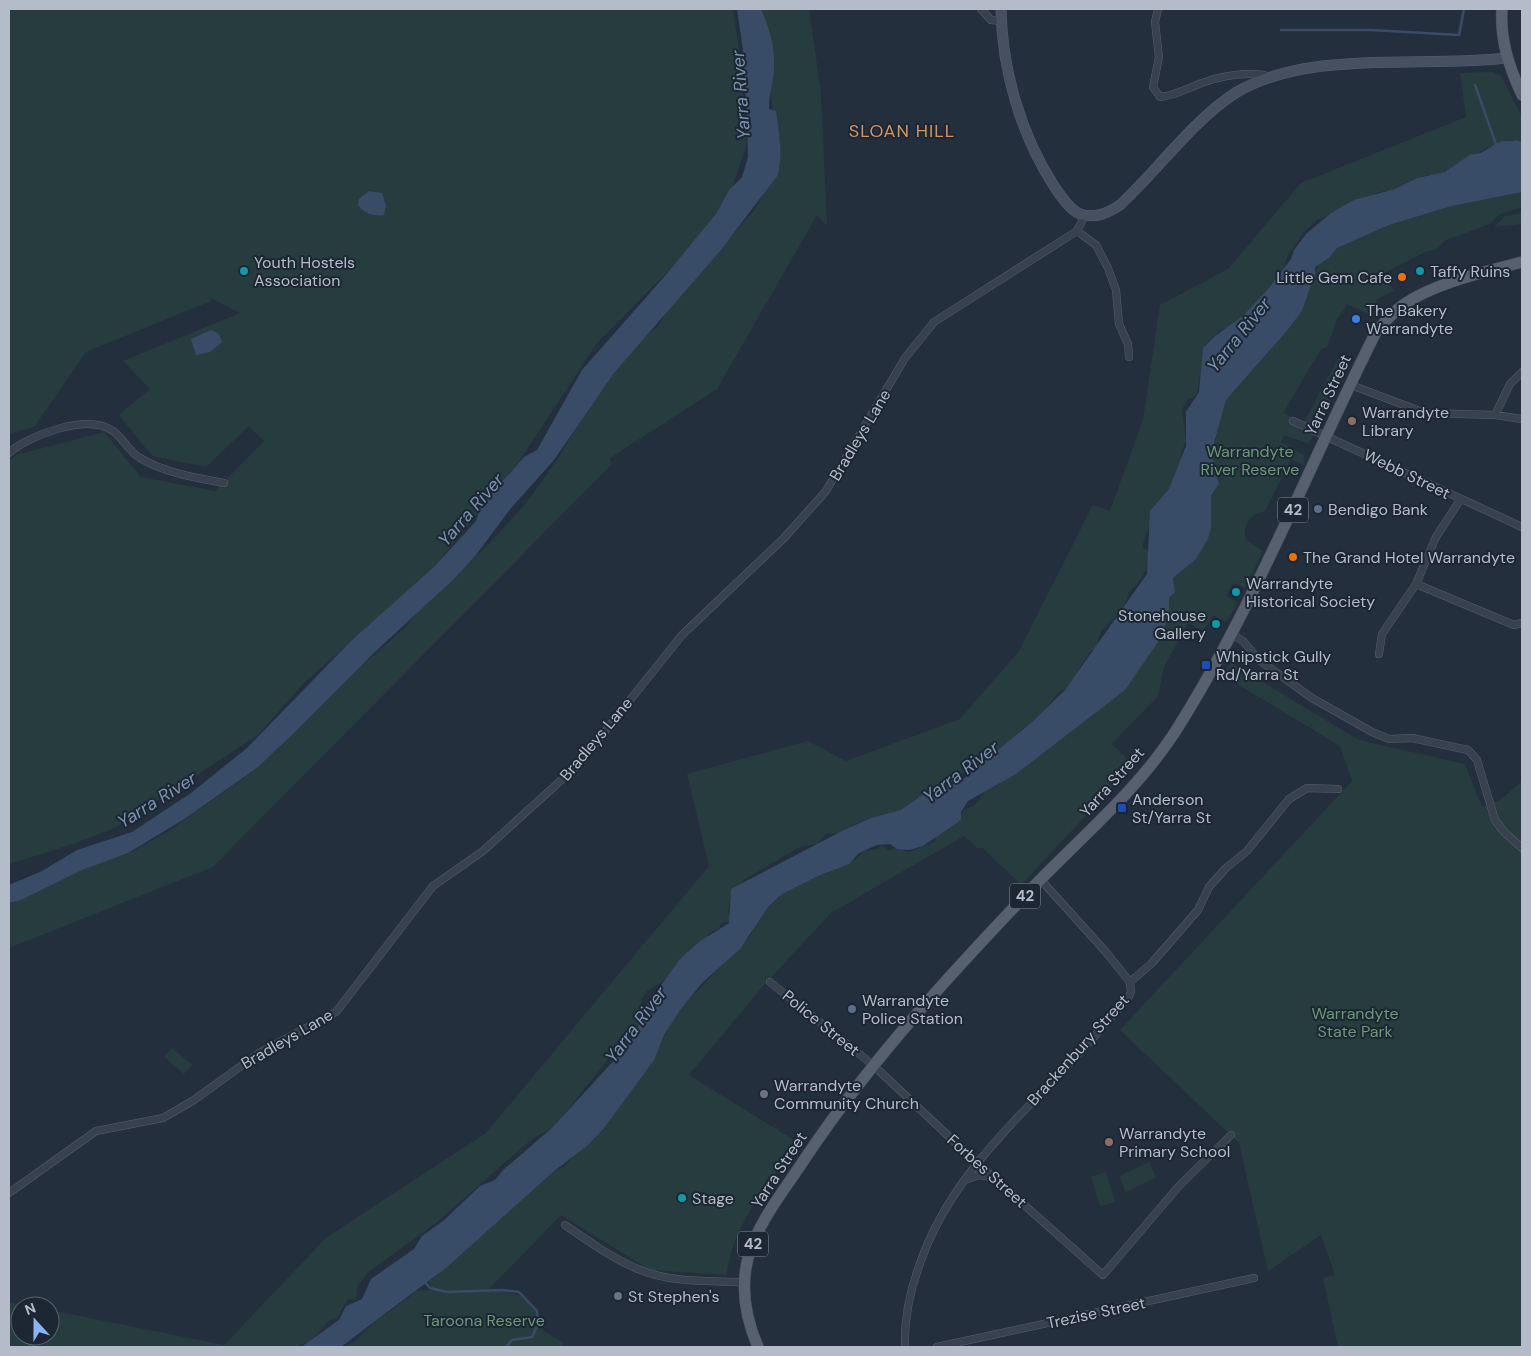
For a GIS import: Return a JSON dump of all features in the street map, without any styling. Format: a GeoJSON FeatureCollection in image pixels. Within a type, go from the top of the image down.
{"type":"FeatureCollection","features":[{"type":"Feature","properties":{"kind":"main road"},"geometry":{"type":"LineString","coordinates":[[1001,9],[1001,21],[1018,112],[1038,162],[1060,195],[1078,213],[1085,215],[1108,212],[1120,205],[1216,108],[1237,92],[1265,78],[1309,67],[1506,58]]}},
{"type":"Feature","properties":{"kind":"main road"},"geometry":{"type":"LineString","coordinates":[[1502,9],[1506,58],[1522,96]]}},
{"type":"Feature","properties":{"kind":"main road","name":"Yarra Street"},"geometry":{"type":"LineString","coordinates":[[758,1347],[746,1314],[745,1282],[748,1259],[766,1218],[824,1132],[873,1065],[966,958],[1040,880],[1128,792],[1174,732],[1232,634],[1376,332],[1403,305],[1441,287],[1522,262]]}},
{"type":"Feature","properties":{"kind":"street"},"geometry":{"type":"LineString","coordinates":[[981,9],[990,20],[1001,21]]}},
{"type":"Feature","properties":{"kind":"street"},"geometry":{"type":"LineString","coordinates":[[1158,9],[1155,22],[1159,57],[1153,87],[1160,97],[1171,96],[1207,81],[1254,73],[1264,75],[1265,78]]}},
{"type":"Feature","properties":{"kind":"street"},"geometry":{"type":"LineString","coordinates":[[1085,215],[1077,231],[1096,245],[1108,268],[1116,290],[1120,324],[1128,344],[1129,357]]}},
{"type":"Feature","properties":{"kind":"street","name":"Bradleys Lane"},"geometry":{"type":"LineString","coordinates":[[9,1193],[96,1131],[163,1118],[194,1100],[259,1053],[336,1012],[433,886],[483,851],[578,765],[682,636],[784,538],[826,491],[905,358],[934,322],[1077,231]]}},
{"type":"Feature","properties":{"kind":"street"},"geometry":{"type":"LineString","coordinates":[[1495,415],[1510,384],[1522,372]]}},
{"type":"Feature","properties":{"kind":"street"},"geometry":{"type":"LineString","coordinates":[[1351,385],[1425,413],[1495,415],[1522,418]]}},
{"type":"Feature","properties":{"kind":"street","name":"Webb Street"},"geometry":{"type":"LineString","coordinates":[[1293,421],[1460,500],[1522,526]]}},
{"type":"Feature","properties":{"kind":"street"},"geometry":{"type":"LineString","coordinates":[[9,453],[17,446],[55,429],[95,424],[112,430],[138,457],[190,478],[224,483]]}},
{"type":"Feature","properties":{"kind":"street"},"geometry":{"type":"LineString","coordinates":[[1378,654],[1382,634],[1416,584],[1436,537],[1460,500]]}},
{"type":"Feature","properties":{"kind":"street"},"geometry":{"type":"LineString","coordinates":[[1416,584],[1514,626],[1522,622]]}},
{"type":"Feature","properties":{"kind":"street"},"geometry":{"type":"LineString","coordinates":[[1232,634],[1243,641],[1259,660],[1312,698],[1372,732],[1389,739],[1412,738],[1468,750],[1477,760],[1495,820],[1504,832],[1522,848]]}},
{"type":"Feature","properties":{"kind":"street","name":"Brackenbury Street"},"geometry":{"type":"LineString","coordinates":[[905,1347],[906,1316],[923,1252],[939,1217],[976,1162],[1061,1073],[1128,998],[1131,992],[1130,982],[1151,964],[1198,910],[1209,887],[1226,868],[1247,851],[1289,799],[1307,788],[1338,788]]}},
{"type":"Feature","properties":{"kind":"street"},"geometry":{"type":"LineString","coordinates":[[1040,880],[1099,943],[1130,982]]}},
{"type":"Feature","properties":{"kind":"street","name":"Police Street"},"geometry":{"type":"LineString","coordinates":[[770,982],[873,1065]]}},
{"type":"Feature","properties":{"kind":"street","name":"Forbes Street"},"geometry":{"type":"LineString","coordinates":[[873,1065],[976,1162],[1103,1275],[1179,1186],[1231,1135]]}},
{"type":"Feature","properties":{"kind":"street"},"geometry":{"type":"LineString","coordinates":[[964,1181],[979,1175],[993,1177]]}},
{"type":"Feature","properties":{"kind":"street"},"geometry":{"type":"LineString","coordinates":[[565,1225],[598,1248],[638,1270],[676,1278],[745,1282]]}},
{"type":"Feature","properties":{"kind":"street","name":"Trezise Street"},"geometry":{"type":"LineString","coordinates":[[938,1347],[1254,1278]]}},
{"type":"Feature","properties":{"kind":"green space"},"geometry":{"type":"Polygon","coordinates":[[[10,9],[733,9],[740,57],[747,143],[728,200],[697,242],[597,343],[520,460],[430,573],[305,682],[258,735],[115,828],[70,845],[9,864],[9,461],[16,455],[104,432],[141,477],[215,491],[264,441],[249,426],[206,467],[152,456],[119,415],[150,389],[123,361],[240,313],[209,297],[211,301],[86,352],[34,427],[9,434],[10,9]]]}},
{"type":"Feature","properties":{"kind":"green space"},"geometry":{"type":"Polygon","coordinates":[[[759,9],[809,9],[821,93],[827,226],[817,215],[717,389],[610,458],[611,465],[213,867],[9,948],[9,904],[60,877],[133,851],[169,831],[245,777],[276,751],[356,671],[406,627],[421,607],[488,545],[527,502],[559,457],[604,382],[639,342],[658,326],[674,299],[753,212],[780,166],[759,9]]]}},
{"type":"Feature","properties":{"kind":"green space"},"geometry":{"type":"Polygon","coordinates":[[[1492,72],[1501,76],[1522,117],[1522,142],[1514,140],[1494,145],[1446,172],[1423,176],[1395,189],[1376,193],[1317,220],[1304,232],[1287,257],[1282,276],[1235,325],[1219,331],[1205,345],[1197,393],[1193,398],[1188,399],[1182,409],[1186,441],[1181,453],[1181,478],[1157,504],[1152,526],[1148,530],[1142,546],[1150,552],[1144,574],[1129,591],[1119,613],[1099,636],[1096,648],[1089,653],[1075,676],[1076,683],[1058,693],[1041,715],[1020,731],[1013,740],[962,774],[948,788],[894,816],[858,823],[838,833],[826,834],[817,844],[800,847],[745,879],[730,897],[728,914],[731,915],[731,922],[723,922],[718,929],[709,933],[704,947],[673,975],[647,991],[641,1000],[642,1016],[634,1036],[609,1058],[553,1128],[532,1139],[436,1223],[368,1272],[357,1287],[356,1300],[348,1299],[337,1319],[330,1320],[310,1341],[295,1347],[9,1347],[9,1302],[10,1346],[60,1346],[60,1312],[224,1345],[327,1237],[486,1133],[709,866],[687,774],[808,741],[846,761],[960,719],[1019,651],[1093,505],[1110,511],[1143,420],[1160,305],[1228,269],[1301,183],[1466,117],[1460,73],[1492,72]]]}},
{"type":"Feature","properties":{"kind":"green space"},"geometry":{"type":"Polygon","coordinates":[[[1522,192],[1522,207],[1500,214],[1490,224],[1446,240],[1435,250],[1427,251],[1382,274],[1394,291],[1377,299],[1372,316],[1347,304],[1337,320],[1327,347],[1321,349],[1283,413],[1304,422],[1339,357],[1348,362],[1309,444],[1284,435],[1281,442],[1304,455],[1305,466],[1291,459],[1265,511],[1251,517],[1246,525],[1246,540],[1263,551],[1245,588],[1234,583],[1226,596],[1238,603],[1226,622],[1213,615],[1204,631],[1188,623],[1164,667],[1158,696],[1112,744],[1133,765],[1021,885],[983,848],[977,848],[964,836],[831,913],[762,987],[689,1075],[797,1142],[753,1205],[744,1222],[730,1257],[727,1275],[650,1270],[561,1215],[489,1289],[523,1296],[541,1319],[539,1328],[564,1343],[561,1347],[344,1347],[354,1342],[375,1322],[413,1294],[414,1291],[432,1290],[429,1281],[543,1179],[566,1165],[651,1062],[677,1012],[751,935],[757,918],[765,906],[770,906],[780,897],[784,884],[839,868],[850,863],[863,851],[878,849],[882,845],[889,851],[897,847],[908,852],[935,842],[936,836],[961,816],[964,810],[975,805],[985,791],[998,785],[1172,595],[1175,584],[1173,578],[1196,559],[1208,539],[1211,528],[1211,496],[1216,490],[1212,450],[1226,400],[1302,311],[1318,264],[1330,257],[1337,248],[1389,225],[1452,206],[1522,192]]]}},
{"type":"Feature","properties":{"kind":"green space"},"geometry":{"type":"Polygon","coordinates":[[[1522,213],[1522,224],[1494,227],[1505,216],[1522,213]]]}},
{"type":"Feature","properties":{"kind":"green space","name":"Warrandyte State Park"},"geometry":{"type":"Polygon","coordinates":[[[1231,663],[1359,740],[1465,764],[1482,807],[1500,800],[1522,781],[1522,1347],[1338,1347],[1323,1278],[1335,1275],[1321,1235],[1268,1271],[1239,1143],[1120,1030],[1352,781],[1340,746],[1224,676],[1231,663]]]}},
{"type":"Feature","properties":{"kind":"green space"},"geometry":{"type":"Polygon","coordinates":[[[172,1048],[192,1065],[184,1074],[164,1057],[172,1048]]]}},
{"type":"Feature","properties":{"kind":"green space"},"geometry":{"type":"Polygon","coordinates":[[[1149,1162],[1156,1177],[1126,1192],[1119,1176],[1149,1162]]]}},
{"type":"Feature","properties":{"kind":"green space"},"geometry":{"type":"Polygon","coordinates":[[[1106,1172],[1115,1202],[1100,1206],[1091,1177],[1106,1172]]]}},
{"type":"Feature","properties":{"kind":"water"},"geometry":{"type":"Polygon","coordinates":[[[737,9],[761,9],[771,37],[774,51],[774,66],[769,109],[776,111],[780,151],[778,175],[720,251],[614,373],[554,460],[511,508],[476,555],[454,579],[378,649],[258,767],[186,818],[128,853],[82,870],[21,900],[9,903],[9,885],[42,871],[77,850],[132,832],[191,793],[247,748],[352,640],[434,567],[476,521],[479,511],[494,491],[524,457],[537,450],[582,370],[664,277],[716,214],[729,190],[742,177],[748,157],[747,118],[743,50],[737,9]]]}},
{"type":"Feature","properties":{"kind":"water","name":"Yarra River"},"geometry":{"type":"Polygon","coordinates":[[[1516,140],[1522,142],[1522,192],[1452,206],[1389,225],[1337,248],[1330,257],[1315,267],[1315,274],[1302,311],[1226,400],[1212,450],[1219,484],[1211,496],[1211,528],[1208,539],[1196,559],[1173,578],[1175,592],[1169,598],[1169,616],[1158,642],[1125,690],[1016,774],[968,801],[961,812],[961,820],[923,846],[909,850],[897,849],[890,844],[877,845],[859,853],[849,864],[818,876],[782,894],[768,907],[740,949],[702,983],[680,1010],[664,1035],[654,1060],[604,1128],[588,1145],[553,1172],[447,1267],[341,1347],[301,1347],[339,1320],[346,1306],[362,1299],[371,1279],[414,1249],[422,1236],[443,1221],[480,1186],[495,1180],[503,1170],[552,1128],[628,1045],[637,1031],[642,1012],[680,959],[699,942],[729,923],[731,889],[842,831],[871,818],[901,810],[922,795],[946,788],[962,780],[1032,722],[1065,690],[1147,574],[1150,511],[1169,489],[1186,446],[1186,412],[1199,392],[1203,348],[1215,336],[1243,316],[1269,288],[1291,259],[1294,250],[1306,234],[1331,213],[1354,200],[1395,189],[1417,178],[1445,172],[1471,154],[1483,152],[1500,142],[1516,140]]]}},
{"type":"Feature","properties":{"kind":"water"},"geometry":{"type":"Polygon","coordinates":[[[369,191],[382,193],[386,206],[384,215],[369,214],[358,205],[359,199],[369,191]]]}},
{"type":"Feature","properties":{"kind":"water"},"geometry":{"type":"Polygon","coordinates":[[[211,330],[219,334],[222,342],[210,352],[196,355],[191,339],[211,330]]]}},
{"type":"Feature","properties":{"kind":"waterway"},"geometry":{"type":"LineString","coordinates":[[1281,30],[1371,30],[1459,35],[1464,9]]}},
{"type":"Feature","properties":{"kind":"waterway"},"geometry":{"type":"LineString","coordinates":[[1475,85],[1497,147]]}},
{"type":"Feature","properties":{"kind":"waterway"},"geometry":{"type":"LineString","coordinates":[[425,1282],[430,1288],[447,1292],[502,1290],[519,1292],[537,1311],[538,1324],[532,1337],[512,1340],[506,1347]]}},
{"type":"Feature","properties":{"kind":"place","name":"Youth Hostels Association"},"geometry":{"type":"Point","coordinates":[244,271]}},
{"type":"Feature","properties":{"kind":"place","name":"Taffy Ruins"},"geometry":{"type":"Point","coordinates":[1420,271]}},
{"type":"Feature","properties":{"kind":"place","name":"Little Gem Cafe"},"geometry":{"type":"Point","coordinates":[1402,277]}},
{"type":"Feature","properties":{"kind":"place","name":"The Bakery Warrandyte"},"geometry":{"type":"Point","coordinates":[1356,319]}},
{"type":"Feature","properties":{"kind":"place","name":"Warrandyte Library"},"geometry":{"type":"Point","coordinates":[1352,421]}},
{"type":"Feature","properties":{"kind":"place","name":"Bendigo Bank"},"geometry":{"type":"Point","coordinates":[1318,509]}},
{"type":"Feature","properties":{"kind":"place","name":"The Grand Hotel Warrandyte"},"geometry":{"type":"Point","coordinates":[1293,557]}},
{"type":"Feature","properties":{"kind":"place","name":"Warrandyte Historical Society"},"geometry":{"type":"Point","coordinates":[1236,592]}},
{"type":"Feature","properties":{"kind":"place","name":"Stonehouse Gallery"},"geometry":{"type":"Point","coordinates":[1216,624]}},
{"type":"Feature","properties":{"kind":"place","name":"Whipstick Gully Rd/Yarra St"},"geometry":{"type":"Point","coordinates":[1206,665]}},
{"type":"Feature","properties":{"kind":"place","name":"Anderson St/Yarra St"},"geometry":{"type":"Point","coordinates":[1122,808]}},
{"type":"Feature","properties":{"kind":"place","name":"Warrandyte Police Station"},"geometry":{"type":"Point","coordinates":[852,1009]}},
{"type":"Feature","properties":{"kind":"place","name":"Warrandyte Community Church"},"geometry":{"type":"Point","coordinates":[764,1094]}},
{"type":"Feature","properties":{"kind":"place","name":"Warrandyte Primary School"},"geometry":{"type":"Point","coordinates":[1109,1142]}},
{"type":"Feature","properties":{"kind":"place","name":"Stage"},"geometry":{"type":"Point","coordinates":[682,1198]}},
{"type":"Feature","properties":{"kind":"place","name":"St Stephen's"},"geometry":{"type":"Point","coordinates":[618,1296]}},
{"type":"Feature","properties":{"kind":"district","name":"SLOAN HILL"},"geometry":{"type":"Point","coordinates":[902,131]}},
{"type":"Feature","properties":{"kind":"park label","name":"Warrandyte River Reserve"},"geometry":{"type":"Point","coordinates":[1250,460]}},
{"type":"Feature","properties":{"kind":"park label","name":"Taroona Reserve"},"geometry":{"type":"Point","coordinates":[484,1320]}}]}
